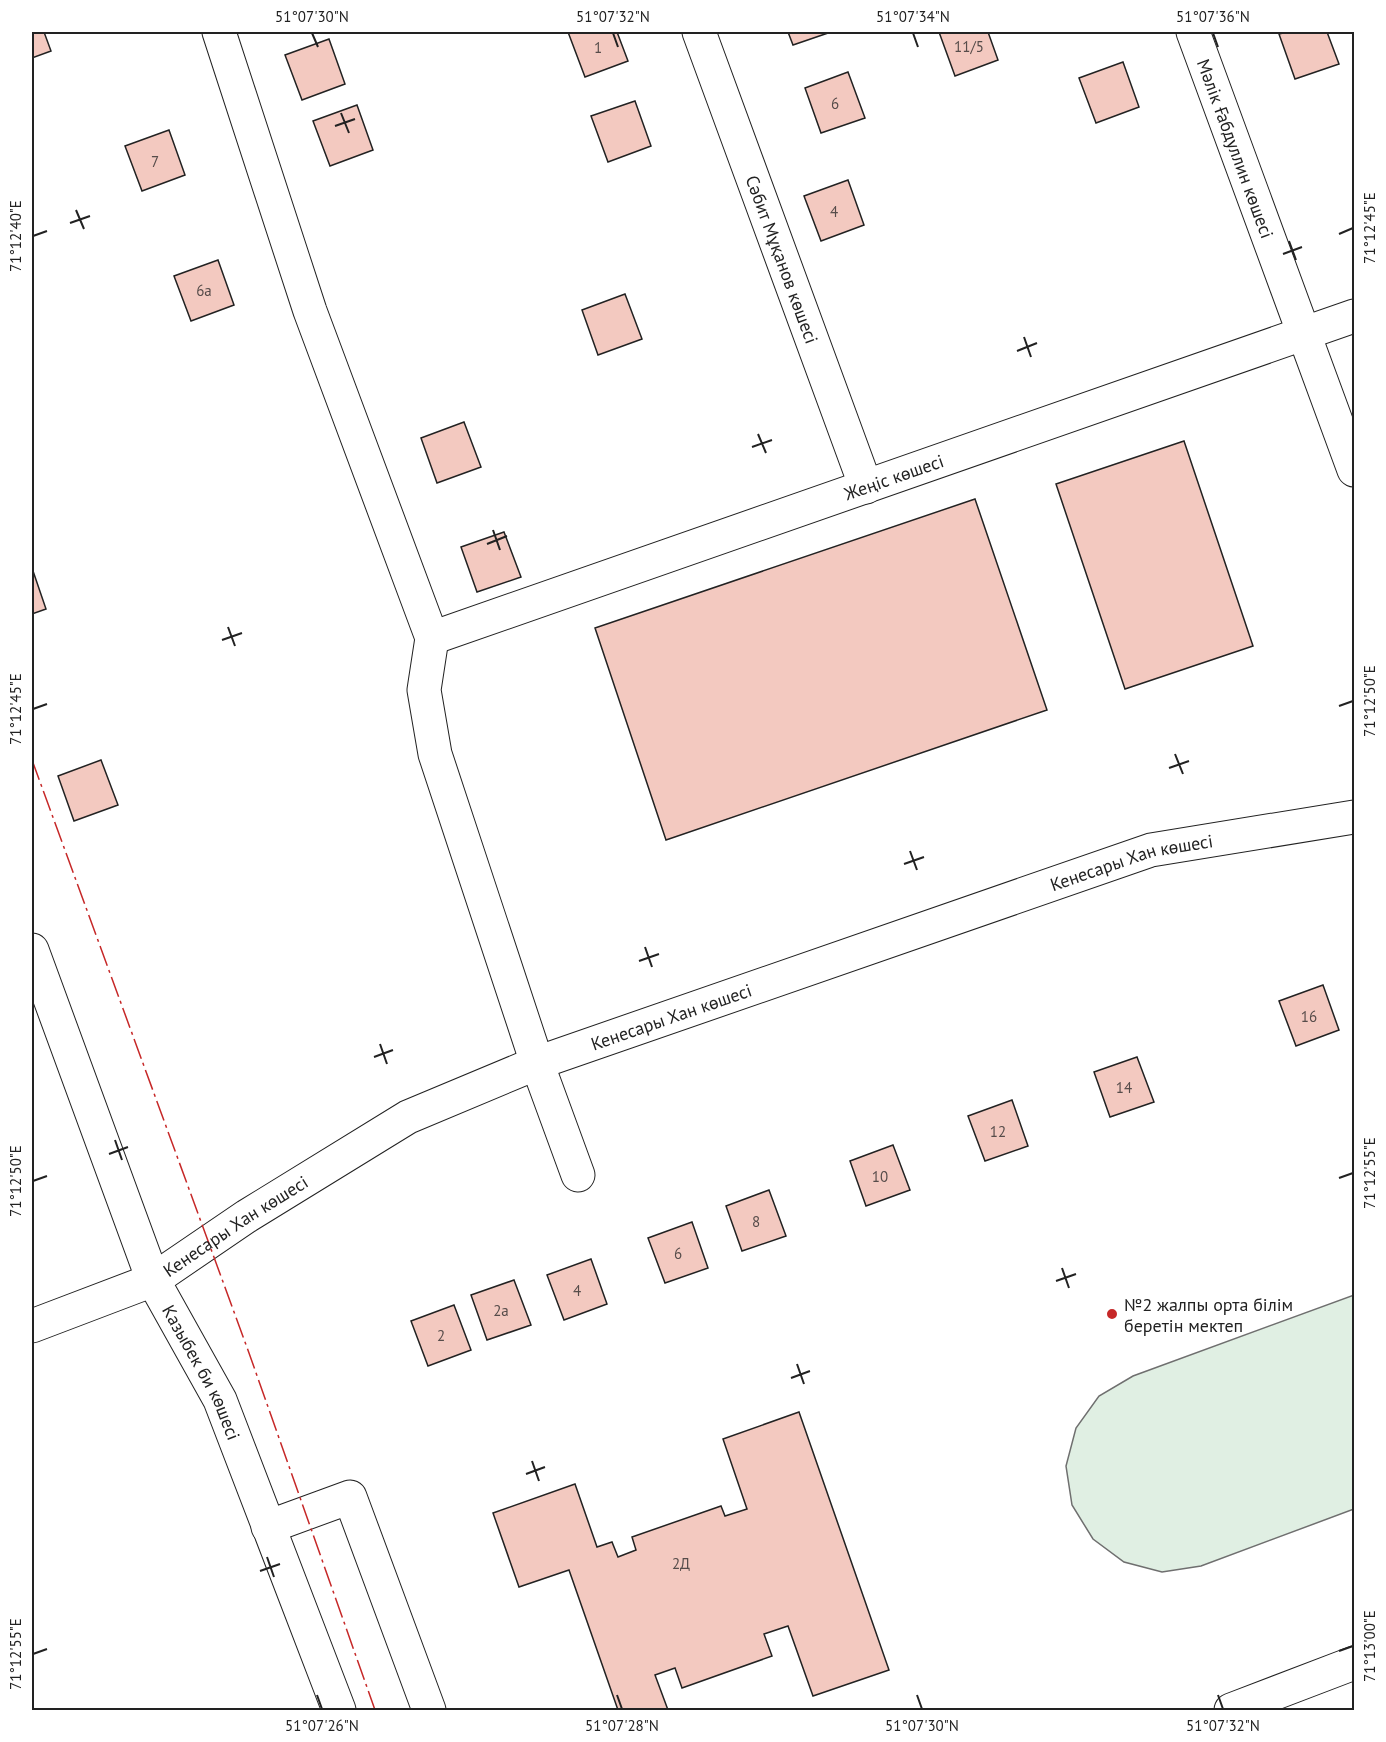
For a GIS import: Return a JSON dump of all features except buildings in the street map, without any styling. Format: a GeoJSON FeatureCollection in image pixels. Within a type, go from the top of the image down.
{"type":"FeatureCollection","features":[{"type":"Feature","properties":{"kind":"street"},"geometry":{"type":"LineString","coordinates":[[219,32],[310,311],[432,638],[424,690],[435,754],[537,1063],[578,1175]]}},
{"type":"Feature","properties":{"kind":"street","name":"Сәбит Мұқанов көшесі"},"geometry":{"type":"LineString","coordinates":[[699,32],[866,487]]}},
{"type":"Feature","properties":{"kind":"street","name":"Мәлік Ғабдуллин көшесі"},"geometry":{"type":"LineString","coordinates":[[1193,32],[1354,470]]}},
{"type":"Feature","properties":{"kind":"street","name":"Жеңіс көшесі"},"geometry":{"type":"LineString","coordinates":[[432,638],[1354,316]]}},
{"type":"Feature","properties":{"kind":"street","name":"Кенесары Хан көшесі"},"geometry":{"type":"LineString","coordinates":[[32,1326],[153,1280],[247,1216],[408,1117],[537,1063],[1151,850],[1354,817]]}},
{"type":"Feature","properties":{"kind":"street","name":"Казыбек би көшесі"},"geometry":{"type":"LineString","coordinates":[[32,950],[153,1280],[220,1400],[339,1710]]}},
{"type":"Feature","properties":{"kind":"street"},"geometry":{"type":"LineString","coordinates":[[268,1527],[350,1497],[429,1710]]}},
{"type":"Feature","properties":{"kind":"street"},"geometry":{"type":"LineString","coordinates":[[1231,1710],[1354,1663]]}},
{"type":"Feature","properties":{"kind":"green space"},"geometry":{"type":"Polygon","coordinates":[[[1354,1295],[1354,1509],[1201,1566],[1162,1572],[1124,1562],[1093,1539],[1072,1505],[1066,1466],[1076,1428],[1099,1396],[1133,1376],[1354,1295]]]}},
{"type":"Feature","properties":{"kind":"power"},"geometry":{"type":"LineString","coordinates":[[32,760],[249,1353],[375,1710]]}},
{"type":"Feature","properties":{"kind":"place","name":"№2 жалпы орта білім беретін мектеп"},"geometry":{"type":"Point","coordinates":[1112,1314]}}]}
